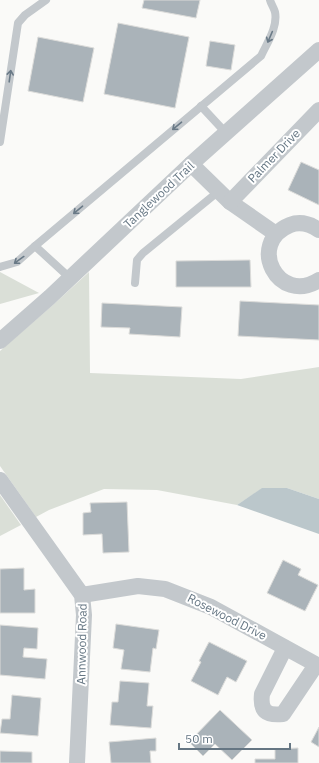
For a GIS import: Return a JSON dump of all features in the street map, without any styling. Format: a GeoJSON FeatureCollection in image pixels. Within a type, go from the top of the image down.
{"type":"FeatureCollection","features":[{"type":"Feature","properties":{"kind":"street","name":"Tanglewood Trail"},"geometry":{"type":"LineString","coordinates":[[0,341],[70,278],[191,164],[319,50]]}},
{"type":"Feature","properties":{"kind":"street","name":"Palmer Drive"},"geometry":{"type":"LineString","coordinates":[[224,197],[319,110]]}},
{"type":"Feature","properties":{"kind":"street"},"geometry":{"type":"LineString","coordinates":[[191,164],[224,197],[276,234]]}},
{"type":"Feature","properties":{"kind":"street"},"geometry":{"type":"LineString","coordinates":[[319,230],[314,226],[304,223],[293,224],[284,228],[276,234],[270,244],[268,254],[274,274],[282,281],[292,285],[302,286],[312,284],[319,280]]}},
{"type":"Feature","properties":{"kind":"street","name":"Annwood Road"},"geometry":{"type":"LineString","coordinates":[[0,480],[82,594],[84,615],[77,763]]}},
{"type":"Feature","properties":{"kind":"street","name":"Rosewood Drive"},"geometry":{"type":"LineString","coordinates":[[82,594],[138,586],[166,588],[211,606],[318,666]]}},
{"type":"Feature","properties":{"kind":"street"},"geometry":{"type":"LineString","coordinates":[[285,648],[262,694],[261,702],[264,710],[270,714],[283,714],[318,666]]}},
{"type":"Feature","properties":{"kind":"lane"},"geometry":{"type":"LineString","coordinates":[[0,142],[18,23],[25,15],[46,0]]}},
{"type":"Feature","properties":{"kind":"lane"},"geometry":{"type":"LineString","coordinates":[[0,267],[17,262],[261,56],[275,22],[275,13],[270,0]]}},
{"type":"Feature","properties":{"kind":"lane"},"geometry":{"type":"LineString","coordinates":[[201,106],[226,133]]}},
{"type":"Feature","properties":{"kind":"lane"},"geometry":{"type":"LineString","coordinates":[[135,283],[137,260],[143,253],[224,197]]}},
{"type":"Feature","properties":{"kind":"lane"},"geometry":{"type":"LineString","coordinates":[[35,246],[70,278]]}},
{"type":"Feature","properties":{"kind":"shaded area"},"geometry":{"type":"Polygon","coordinates":[[[0,272],[39,293],[0,304],[0,272]]]}},
{"type":"Feature","properties":{"kind":"shaded area"},"geometry":{"type":"Polygon","coordinates":[[[89,272],[90,373],[241,379],[319,367],[319,499],[287,488],[263,488],[237,505],[157,490],[104,489],[49,510],[36,517],[0,466],[0,351],[89,272]]]}},
{"type":"Feature","properties":{"kind":"shaded area"},"geometry":{"type":"Polygon","coordinates":[[[262,488],[287,488],[319,499],[319,534],[237,505],[262,488]]]}},
{"type":"Feature","properties":{"kind":"shaded area"},"geometry":{"type":"Polygon","coordinates":[[[0,495],[21,525],[0,536],[0,495]]]}},
{"type":"Feature","properties":{"kind":"building"},"geometry":{"type":"Polygon","coordinates":[[[144,0],[200,0],[196,18],[142,8],[144,0]]]}},
{"type":"Feature","properties":{"kind":"building"},"geometry":{"type":"Polygon","coordinates":[[[118,23],[189,37],[175,108],[104,94],[118,23]]]}},
{"type":"Feature","properties":{"kind":"building"},"geometry":{"type":"Polygon","coordinates":[[[38,37],[94,48],[83,102],[28,91],[38,37]]]}},
{"type":"Feature","properties":{"kind":"building"},"geometry":{"type":"Polygon","coordinates":[[[210,41],[235,45],[231,70],[206,66],[210,41]]]}},
{"type":"Feature","properties":{"kind":"building"},"geometry":{"type":"Polygon","coordinates":[[[301,162],[319,170],[319,205],[288,190],[301,162]]]}},
{"type":"Feature","properties":{"kind":"building"},"geometry":{"type":"Polygon","coordinates":[[[250,260],[251,287],[176,287],[176,261],[250,260]]]}},
{"type":"Feature","properties":{"kind":"building"},"geometry":{"type":"Polygon","coordinates":[[[240,301],[319,305],[319,340],[238,336],[240,301]]]}},
{"type":"Feature","properties":{"kind":"building"},"geometry":{"type":"Polygon","coordinates":[[[102,303],[182,307],[180,337],[129,334],[130,328],[101,327],[102,303]]]}},
{"type":"Feature","properties":{"kind":"building"},"geometry":{"type":"Polygon","coordinates":[[[127,502],[129,552],[103,553],[102,534],[83,535],[83,513],[91,512],[90,503],[127,502]]]}},
{"type":"Feature","properties":{"kind":"building"},"geometry":{"type":"Polygon","coordinates":[[[283,560],[301,569],[298,575],[318,585],[305,611],[267,593],[283,560]]]}},
{"type":"Feature","properties":{"kind":"building"},"geometry":{"type":"Polygon","coordinates":[[[24,568],[24,590],[35,589],[35,613],[0,613],[0,569],[24,568]]]}},
{"type":"Feature","properties":{"kind":"building"},"geometry":{"type":"Polygon","coordinates":[[[116,624],[159,630],[156,649],[153,648],[150,672],[121,669],[124,650],[113,648],[116,624]]]}},
{"type":"Feature","properties":{"kind":"building"},"geometry":{"type":"Polygon","coordinates":[[[0,625],[38,628],[37,649],[24,648],[23,657],[47,659],[45,679],[0,675],[0,625]]]}},
{"type":"Feature","properties":{"kind":"building"},"geometry":{"type":"Polygon","coordinates":[[[209,642],[247,661],[236,682],[227,677],[218,695],[191,681],[209,642]]]}},
{"type":"Feature","properties":{"kind":"building"},"geometry":{"type":"Polygon","coordinates":[[[120,681],[149,683],[147,706],[153,706],[151,728],[110,725],[112,702],[118,702],[120,681]]]}},
{"type":"Feature","properties":{"kind":"building"},"geometry":{"type":"Polygon","coordinates":[[[12,695],[41,698],[38,736],[0,733],[2,719],[10,719],[12,695]]]}},
{"type":"Feature","properties":{"kind":"building"},"geometry":{"type":"Polygon","coordinates":[[[220,710],[252,740],[232,760],[215,744],[203,756],[189,742],[220,710]]]}},
{"type":"Feature","properties":{"kind":"building"},"geometry":{"type":"Polygon","coordinates":[[[319,727],[319,747],[311,742],[319,727]]]}},
{"type":"Feature","properties":{"kind":"building"},"geometry":{"type":"Polygon","coordinates":[[[156,738],[156,751],[150,751],[151,763],[111,763],[109,742],[156,738]]]}},
{"type":"Feature","properties":{"kind":"building"},"geometry":{"type":"Polygon","coordinates":[[[298,748],[298,763],[255,763],[255,759],[275,759],[275,749],[298,748]]]}},
{"type":"Feature","properties":{"kind":"building"},"geometry":{"type":"Polygon","coordinates":[[[0,751],[32,752],[32,763],[0,763],[0,751]]]}}]}
